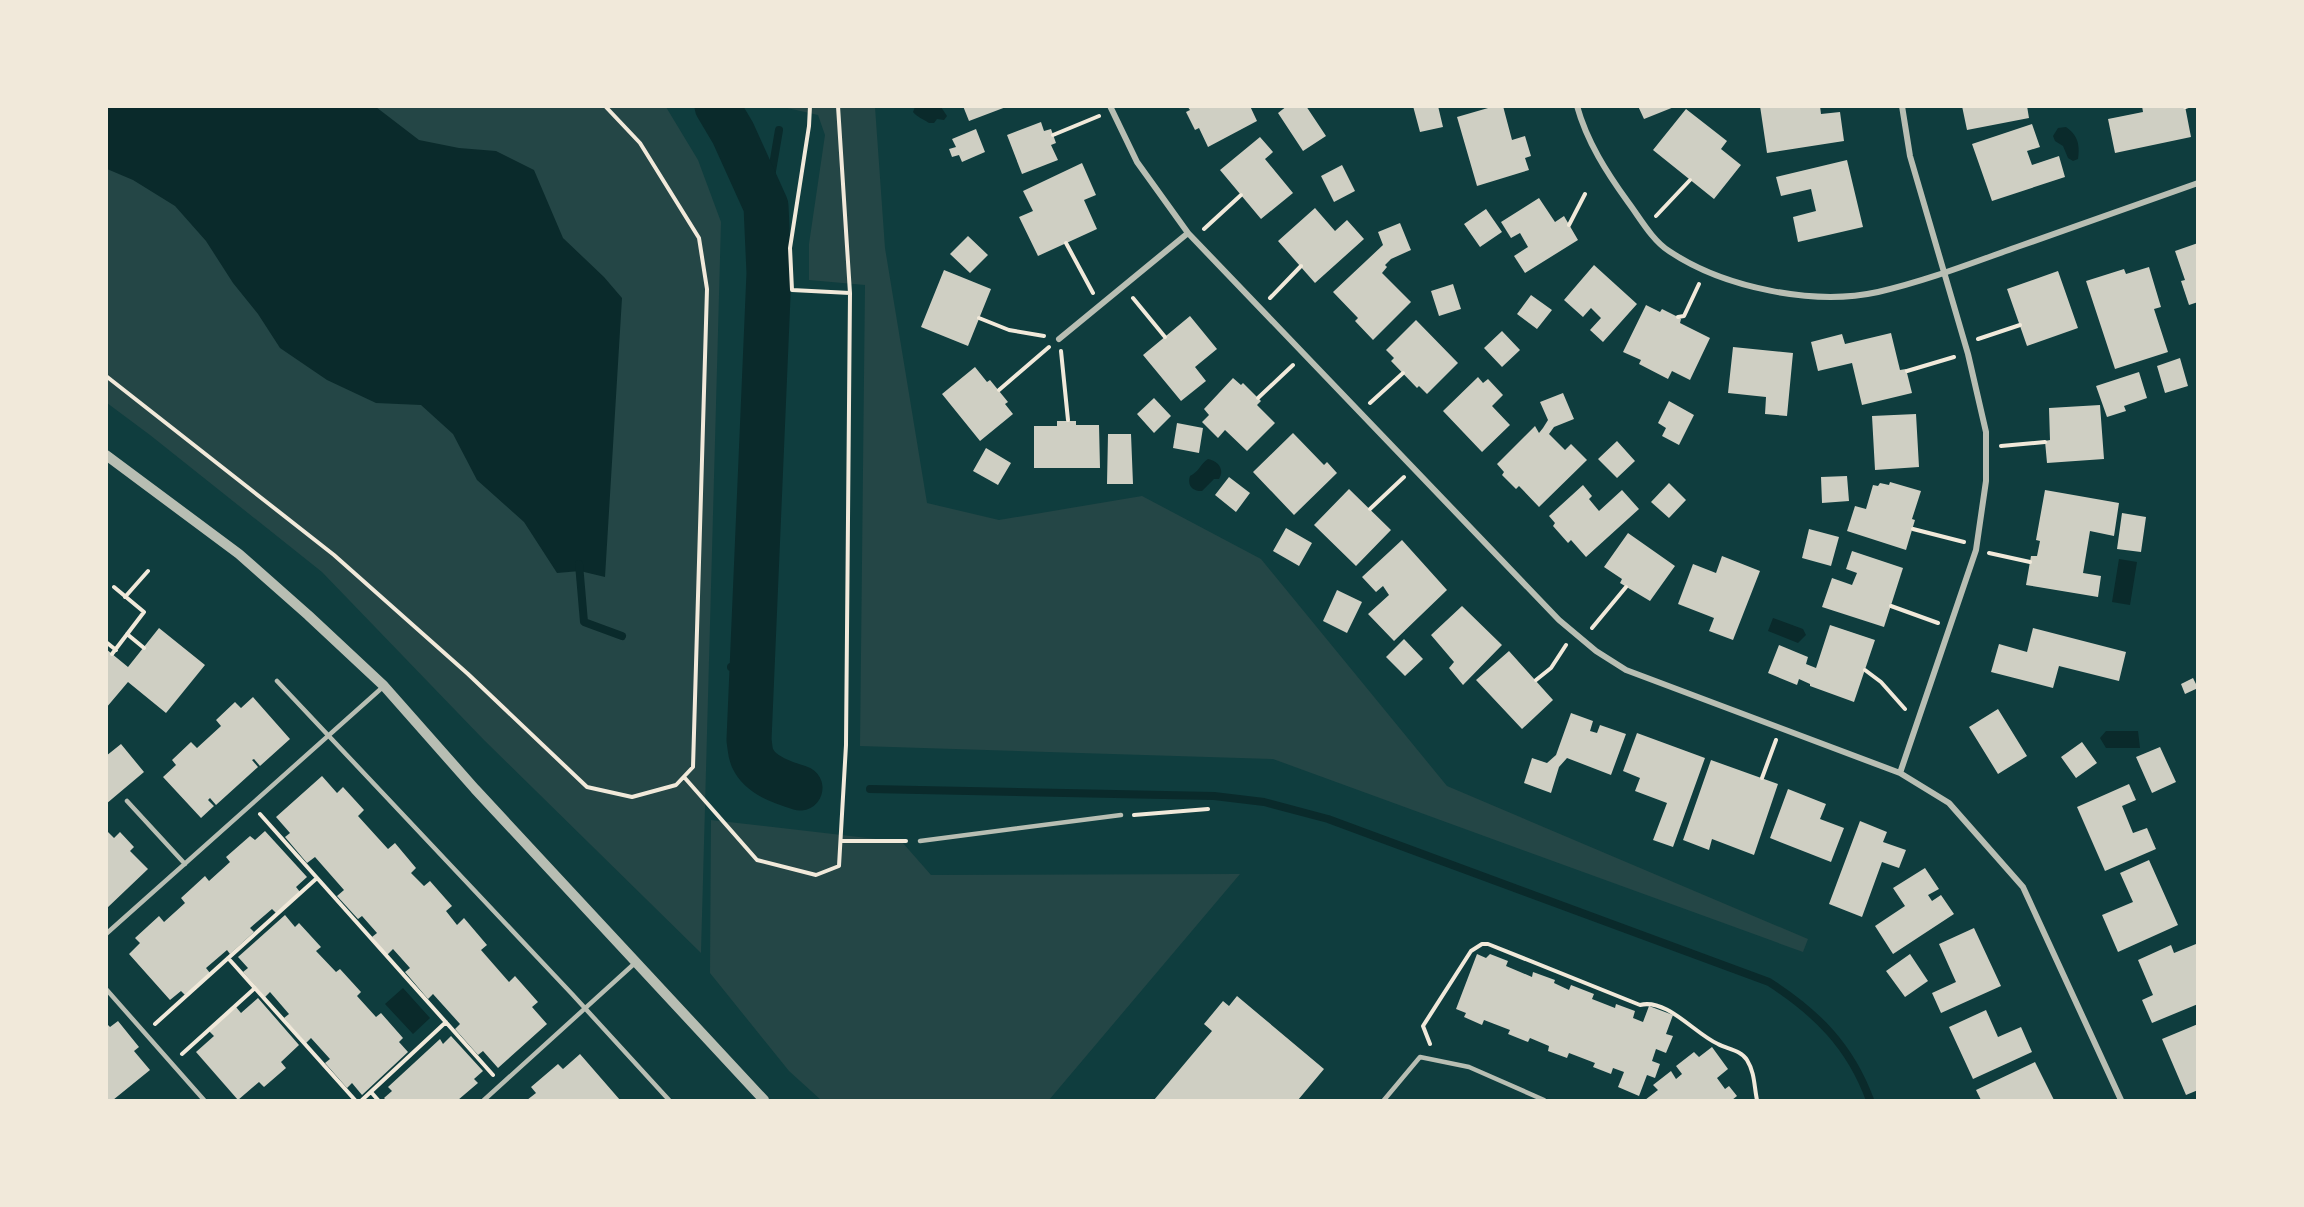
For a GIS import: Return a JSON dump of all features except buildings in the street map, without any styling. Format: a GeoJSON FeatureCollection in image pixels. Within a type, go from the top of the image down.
{"type":"FeatureCollection","features":[{"type":"Feature","properties":{"kind":"street"},"geometry":{"type":"LineString","coordinates":[[1577,106],[1581,122],[1606,170],[1646,226],[1667,250],[1717,276],[1768,291],[1838,297],[1877,292],[1945,271],[2198,183]]}},
{"type":"Feature","properties":{"kind":"street"},"geometry":{"type":"LineString","coordinates":[[1900,773],[1977,548],[1986,480],[1985,427],[1965,343],[1910,156],[1902,106]]}},
{"type":"Feature","properties":{"kind":"street"},"geometry":{"type":"LineString","coordinates":[[1111,109],[1137,162],[1190,235],[1558,620],[1582,640],[1626,670],[1900,773],[1949,803],[2024,887],[2121,1101]]}},
{"type":"Feature","properties":{"kind":"street"},"geometry":{"type":"LineString","coordinates":[[1059,339],[1190,235]]}},
{"type":"Feature","properties":{"kind":"street"},"geometry":{"type":"LineString","coordinates":[[106,454],[239,554],[384,686],[475,789],[764,1101]]}},
{"type":"Feature","properties":{"kind":"lane"},"geometry":{"type":"LineString","coordinates":[[277,681],[585,1008],[669,1101]]}},
{"type":"Feature","properties":{"kind":"lane"},"geometry":{"type":"LineString","coordinates":[[106,934],[384,686]]}},
{"type":"Feature","properties":{"kind":"lane"},"geometry":{"type":"LineString","coordinates":[[127,801],[185,864]]}},
{"type":"Feature","properties":{"kind":"lane"},"geometry":{"type":"LineString","coordinates":[[920,841],[1121,816]]}},
{"type":"Feature","properties":{"kind":"lane"},"geometry":{"type":"LineString","coordinates":[[484,1101],[635,963]]}},
{"type":"Feature","properties":{"kind":"lane"},"geometry":{"type":"LineString","coordinates":[[106,989],[204,1101]]}},
{"type":"Feature","properties":{"kind":"lane"},"geometry":{"type":"LineString","coordinates":[[1384,1101],[1420,1057],[1469,1066],[1544,1101]]}},
{"type":"Feature","properties":{"kind":"path"},"geometry":{"type":"LineString","coordinates":[[106,376],[334,555],[468,674],[587,787],[632,797],[676,785],[693,767],[706,289],[699,238],[640,143],[605,106]]}},
{"type":"Feature","properties":{"kind":"path"},"geometry":{"type":"LineString","coordinates":[[810,106],[790,248],[792,290],[850,294]]}},
{"type":"Feature","properties":{"kind":"path"},"geometry":{"type":"LineString","coordinates":[[684,777],[758,860],[816,875],[839,866],[843,829],[846,745],[850,294],[838,106]]}},
{"type":"Feature","properties":{"kind":"path"},"geometry":{"type":"LineString","coordinates":[[1053,135],[1111,109]]}},
{"type":"Feature","properties":{"kind":"path"},"geometry":{"type":"LineString","coordinates":[[1646,226],[1690,180]]}},
{"type":"Feature","properties":{"kind":"path"},"geometry":{"type":"LineString","coordinates":[[1569,225],[1585,194]]}},
{"type":"Feature","properties":{"kind":"path"},"geometry":{"type":"LineString","coordinates":[[1190,235],[1241,195]]}},
{"type":"Feature","properties":{"kind":"path"},"geometry":{"type":"LineString","coordinates":[[1066,243],[1100,305]]}},
{"type":"Feature","properties":{"kind":"path"},"geometry":{"type":"LineString","coordinates":[[1260,308],[1301,266]]}},
{"type":"Feature","properties":{"kind":"path"},"geometry":{"type":"LineString","coordinates":[[1678,317],[1684,316],[1706,270]]}},
{"type":"Feature","properties":{"kind":"path"},"geometry":{"type":"LineString","coordinates":[[1124,286],[1165,336]]}},
{"type":"Feature","properties":{"kind":"path"},"geometry":{"type":"LineString","coordinates":[[979,318],[1009,330],[1059,339]]}},
{"type":"Feature","properties":{"kind":"path"},"geometry":{"type":"LineString","coordinates":[[1965,343],[2020,325]]}},
{"type":"Feature","properties":{"kind":"path"},"geometry":{"type":"LineString","coordinates":[[999,390],[1059,339]]}},
{"type":"Feature","properties":{"kind":"path"},"geometry":{"type":"LineString","coordinates":[[1059,339],[1068,420]]}},
{"type":"Feature","properties":{"kind":"path"},"geometry":{"type":"LineString","coordinates":[[1906,371],[1910,368],[1968,354]]}},
{"type":"Feature","properties":{"kind":"path"},"geometry":{"type":"LineString","coordinates":[[1258,398],[1305,355]]}},
{"type":"Feature","properties":{"kind":"path"},"geometry":{"type":"LineString","coordinates":[[1360,412],[1403,373]]}},
{"type":"Feature","properties":{"kind":"path"},"geometry":{"type":"LineString","coordinates":[[1985,447],[2045,442]]}},
{"type":"Feature","properties":{"kind":"path"},"geometry":{"type":"LineString","coordinates":[[1370,509],[1414,469]]}},
{"type":"Feature","properties":{"kind":"path"},"geometry":{"type":"LineString","coordinates":[[1913,529],[2030,562]]}},
{"type":"Feature","properties":{"kind":"path"},"geometry":{"type":"LineString","coordinates":[[125,597],[148,571]]}},
{"type":"Feature","properties":{"kind":"path"},"geometry":{"type":"LineString","coordinates":[[106,642],[114,652],[144,612],[114,587]]}},
{"type":"Feature","properties":{"kind":"path"},"geometry":{"type":"LineString","coordinates":[[1582,640],[1626,587]]}},
{"type":"Feature","properties":{"kind":"path"},"geometry":{"type":"LineString","coordinates":[[1891,606],[1950,627]]}},
{"type":"Feature","properties":{"kind":"path"},"geometry":{"type":"LineString","coordinates":[[1536,680],[1551,668],[1574,633]]}},
{"type":"Feature","properties":{"kind":"path"},"geometry":{"type":"LineString","coordinates":[[127,634],[144,648]]}},
{"type":"Feature","properties":{"kind":"path"},"geometry":{"type":"LineString","coordinates":[[1865,670],[1881,682],[1918,721]]}},
{"type":"Feature","properties":{"kind":"path"},"geometry":{"type":"LineString","coordinates":[[1762,778],[1779,728]]}},
{"type":"Feature","properties":{"kind":"path"},"geometry":{"type":"LineString","coordinates":[[252,805],[502,1084]]}},
{"type":"Feature","properties":{"kind":"path"},"geometry":{"type":"LineString","coordinates":[[1121,816],[1208,809]]}},
{"type":"Feature","properties":{"kind":"path"},"geometry":{"type":"LineString","coordinates":[[841,841],[920,841]]}},
{"type":"Feature","properties":{"kind":"path"},"geometry":{"type":"LineString","coordinates":[[145,1033],[317,878]]}},
{"type":"Feature","properties":{"kind":"path"},"geometry":{"type":"LineString","coordinates":[[1423,1026],[1471,951],[1482,944],[1488,944],[1640,1005],[1647,1003],[1676,1014],[1718,1044],[1731,1048],[1746,1057],[1755,1078],[1757,1101]]}},
{"type":"Feature","properties":{"kind":"path"},"geometry":{"type":"LineString","coordinates":[[228,958],[355,1101]]}},
{"type":"Feature","properties":{"kind":"path"},"geometry":{"type":"LineString","coordinates":[[171,1063],[255,988]]}},
{"type":"Feature","properties":{"kind":"path"},"geometry":{"type":"LineString","coordinates":[[362,1101],[446,1022]]}},
{"type":"Feature","properties":{"kind":"path"},"geometry":{"type":"LineString","coordinates":[[371,1092],[378,1101]]}},
{"type":"Feature","properties":{"kind":"shaded area"},"geometry":{"type":"Polygon","coordinates":[[[106,107],[376,107],[419,140],[459,148],[496,151],[534,170],[563,238],[604,277],[622,298],[605,577],[580,571],[557,573],[524,522],[477,480],[453,434],[421,405],[376,403],[327,380],[280,348],[206,241],[175,206],[133,180],[107,169],[106,107]]]}},
{"type":"Feature","properties":{"kind":"shaded area"},"geometry":{"type":"Polygon","coordinates":[[[107,107],[666,107],[698,160],[721,222],[701,953],[484,740],[322,572],[107,403],[107,107]]]}},
{"type":"Feature","properties":{"kind":"shaded area"},"geometry":{"type":"Polygon","coordinates":[[[783,107],[875,107],[885,248],[927,503],[999,520],[1142,496],[1261,559],[1447,786],[1808,939],[1803,952],[1273,759],[860,746],[865,285],[809,280],[809,244],[825,135],[818,115],[783,107]]]}},
{"type":"Feature","properties":{"kind":"shaded area"},"geometry":{"type":"Polygon","coordinates":[[[915,107],[941,107],[947,116],[944,120],[937,119],[934,123],[929,123],[913,112],[915,107]]]}},
{"type":"Feature","properties":{"kind":"shaded area"},"geometry":{"type":"Polygon","coordinates":[[[2066,127],[2076,137],[2079,149],[2078,159],[2073,161],[2068,158],[2063,146],[2055,141],[2053,136],[2058,128],[2066,127]]]}},
{"type":"Feature","properties":{"kind":"shaded area"},"geometry":{"type":"Polygon","coordinates":[[[1208,459],[1220,466],[1221,475],[1202,491],[1195,490],[1190,485],[1190,476],[1208,459]]]}},
{"type":"Feature","properties":{"kind":"shaded area"},"geometry":{"type":"Polygon","coordinates":[[[2119,559],[2137,562],[2130,605],[2112,602],[2119,559]]]}},
{"type":"Feature","properties":{"kind":"shaded area"},"geometry":{"type":"Polygon","coordinates":[[[1773,618],[1803,629],[1806,635],[1798,643],[1768,631],[1773,618]]]}},
{"type":"Feature","properties":{"kind":"shaded area"},"geometry":{"type":"Polygon","coordinates":[[[2106,731],[2138,731],[2140,748],[2106,748],[2100,738],[2106,731]]]}},
{"type":"Feature","properties":{"kind":"shaded area"},"geometry":{"type":"Polygon","coordinates":[[[711,820],[902,842],[931,875],[1240,874],[1049,1100],[821,1100],[789,1071],[710,973],[711,820]]]}},
{"type":"Feature","properties":{"kind":"shaded area"},"geometry":{"type":"Polygon","coordinates":[[[403,988],[430,1018],[413,1034],[385,1004],[403,988]]]}},
{"type":"Feature","properties":{"kind":"waterway"},"geometry":{"type":"LineString","coordinates":[[717,106],[733,133],[766,206],[769,273],[749,740],[752,757],[761,770],[774,778],[800,788]]}},
{"type":"Feature","properties":{"kind":"waterway"},"geometry":{"type":"LineString","coordinates":[[766,206],[779,130]]}},
{"type":"Feature","properties":{"kind":"waterway"},"geometry":{"type":"LineString","coordinates":[[579,564],[584,622],[622,636]]}},
{"type":"Feature","properties":{"kind":"waterway"},"geometry":{"type":"LineString","coordinates":[[731,667],[752,668]]}},
{"type":"Feature","properties":{"kind":"waterway"},"geometry":{"type":"LineString","coordinates":[[870,789],[1214,796],[1264,802],[1328,819],[1769,982],[1802,1006],[1830,1032],[1853,1063],[1870,1100]]}}]}
